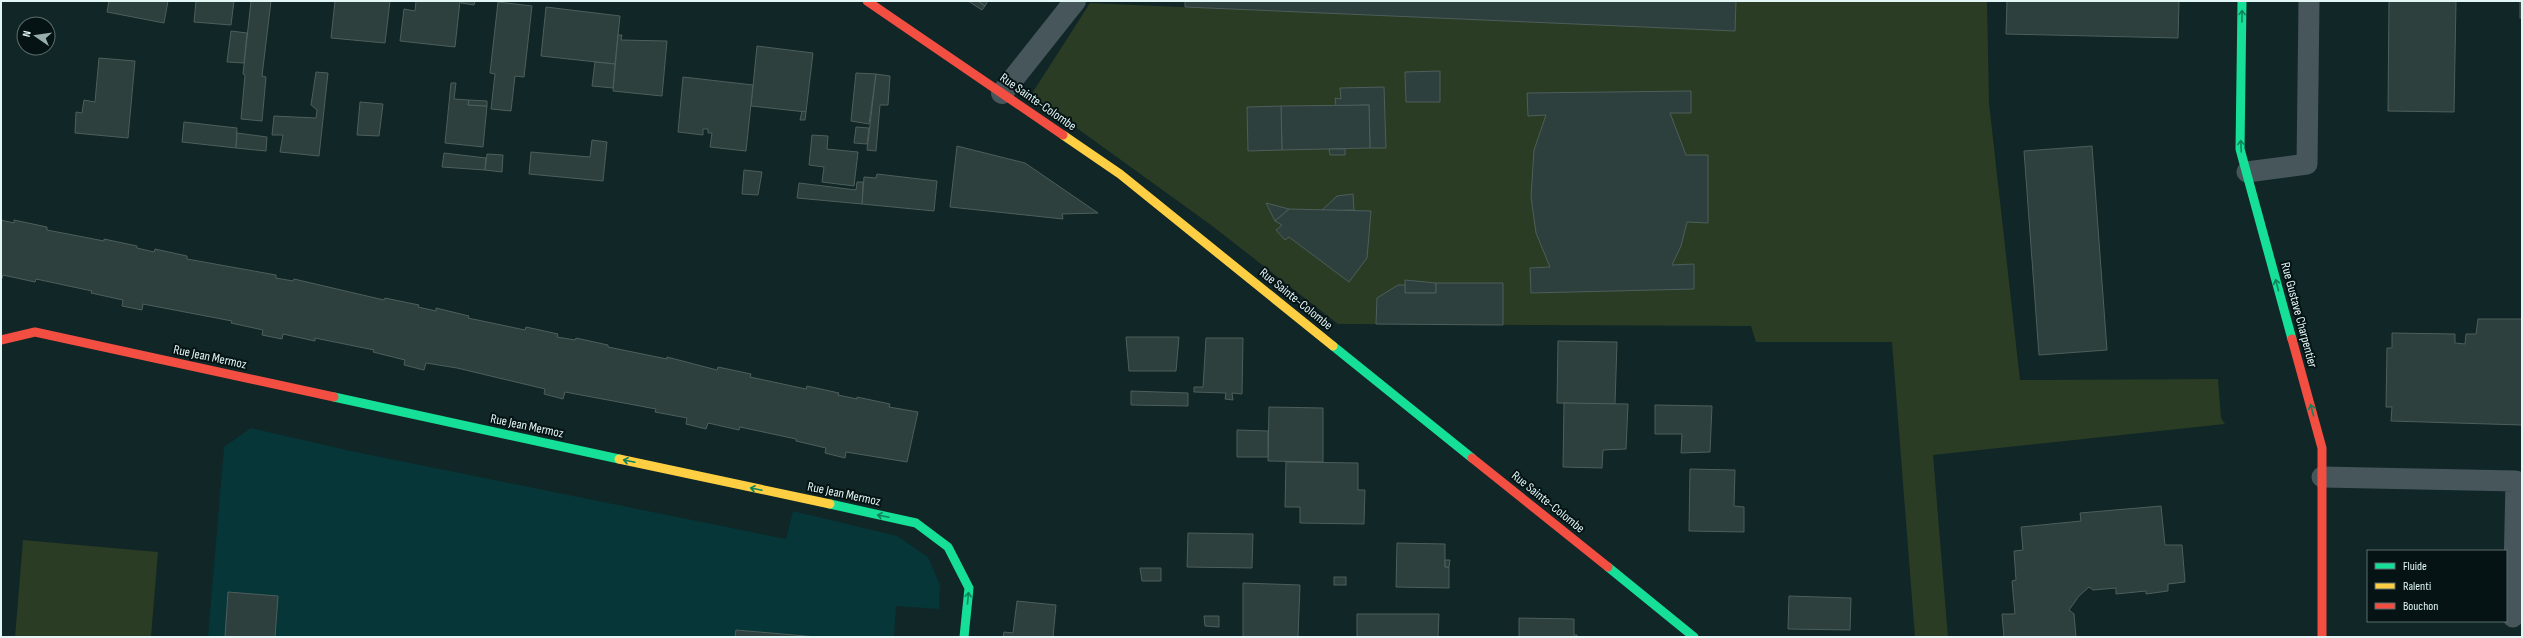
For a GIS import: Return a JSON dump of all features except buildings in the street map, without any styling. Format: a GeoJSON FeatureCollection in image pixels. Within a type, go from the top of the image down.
{"type":"FeatureCollection","features":[{"type":"Feature","properties":{"kind":"street","name":"Rue Sainte-Colombe"},"geometry":{"type":"LineString","coordinates":[[867,1],[1126,179],[1694,637]]}},
{"type":"Feature","properties":{"kind":"street"},"geometry":{"type":"LineString","coordinates":[[1002,93],[1075,1]]}},
{"type":"Feature","properties":{"kind":"street","name":"Rue Gustave Charpentier"},"geometry":{"type":"LineString","coordinates":[[2242,1],[2240,149],[2322,448],[2322,637]]}},
{"type":"Feature","properties":{"kind":"street","name":"Rue Jean Mermoz"},"geometry":{"type":"LineString","coordinates":[[1,340],[35,332],[916,523],[948,548],[969,588],[964,637]]}},
{"type":"Feature","properties":{"kind":"lane"},"geometry":{"type":"LineString","coordinates":[[2247,172],[2307,164],[2309,1]]}},
{"type":"Feature","properties":{"kind":"lane"},"geometry":{"type":"LineString","coordinates":[[2322,477],[2516,481],[2513,617]]}},
{"type":"Feature","properties":{"kind":"shaded area"},"geometry":{"type":"Polygon","coordinates":[[[251,428],[351,451],[786,539],[793,511],[897,536],[928,557],[940,585],[939,609],[896,606],[894,637],[817,637],[736,630],[735,637],[208,637],[224,447],[251,428]]]}},
{"type":"Feature","properties":{"kind":"green space"},"geometry":{"type":"Polygon","coordinates":[[[1736,1],[1987,1],[1989,103],[2020,380],[2218,379],[2221,418],[2225,424],[1933,455],[1948,637],[1915,637],[1892,342],[1756,342],[1751,326],[1338,324],[1211,225],[1031,95],[1090,3],[1734,31],[1736,1]]]}},
{"type":"Feature","properties":{"kind":"green space"},"geometry":{"type":"Polygon","coordinates":[[[23,540],[158,552],[151,637],[15,637],[23,540]]]}},
{"type":"Feature","properties":{"kind":"traffic: fast"},"geometry":{"type":"LineString","coordinates":[[2242,1],[2240,149],[2292,339]]}},
{"type":"Feature","properties":{"kind":"traffic: fast"},"geometry":{"type":"LineString","coordinates":[[1333,346],[1472,458]]}},
{"type":"Feature","properties":{"kind":"traffic: fast"},"geometry":{"type":"LineString","coordinates":[[334,397],[619,459]]}},
{"type":"Feature","properties":{"kind":"traffic: fast"},"geometry":{"type":"LineString","coordinates":[[830,504],[916,523],[948,547],[969,588],[964,637]]}},
{"type":"Feature","properties":{"kind":"traffic: fast"},"geometry":{"type":"LineString","coordinates":[[1608,567],[1694,637]]}},
{"type":"Feature","properties":{"kind":"traffic: slow"},"geometry":{"type":"LineString","coordinates":[[1063,135],[1120,174],[1333,346]]}},
{"type":"Feature","properties":{"kind":"traffic: slow"},"geometry":{"type":"LineString","coordinates":[[619,459],[830,504]]}},
{"type":"Feature","properties":{"kind":"traffic: jam"},"geometry":{"type":"LineString","coordinates":[[867,1],[1063,135]]}},
{"type":"Feature","properties":{"kind":"traffic: jam"},"geometry":{"type":"LineString","coordinates":[[1,340],[35,332],[334,397]]}},
{"type":"Feature","properties":{"kind":"traffic: jam"},"geometry":{"type":"LineString","coordinates":[[2292,339],[2322,448],[2322,637]]}},
{"type":"Feature","properties":{"kind":"traffic: jam"},"geometry":{"type":"LineString","coordinates":[[1472,458],[1608,567]]}}]}
